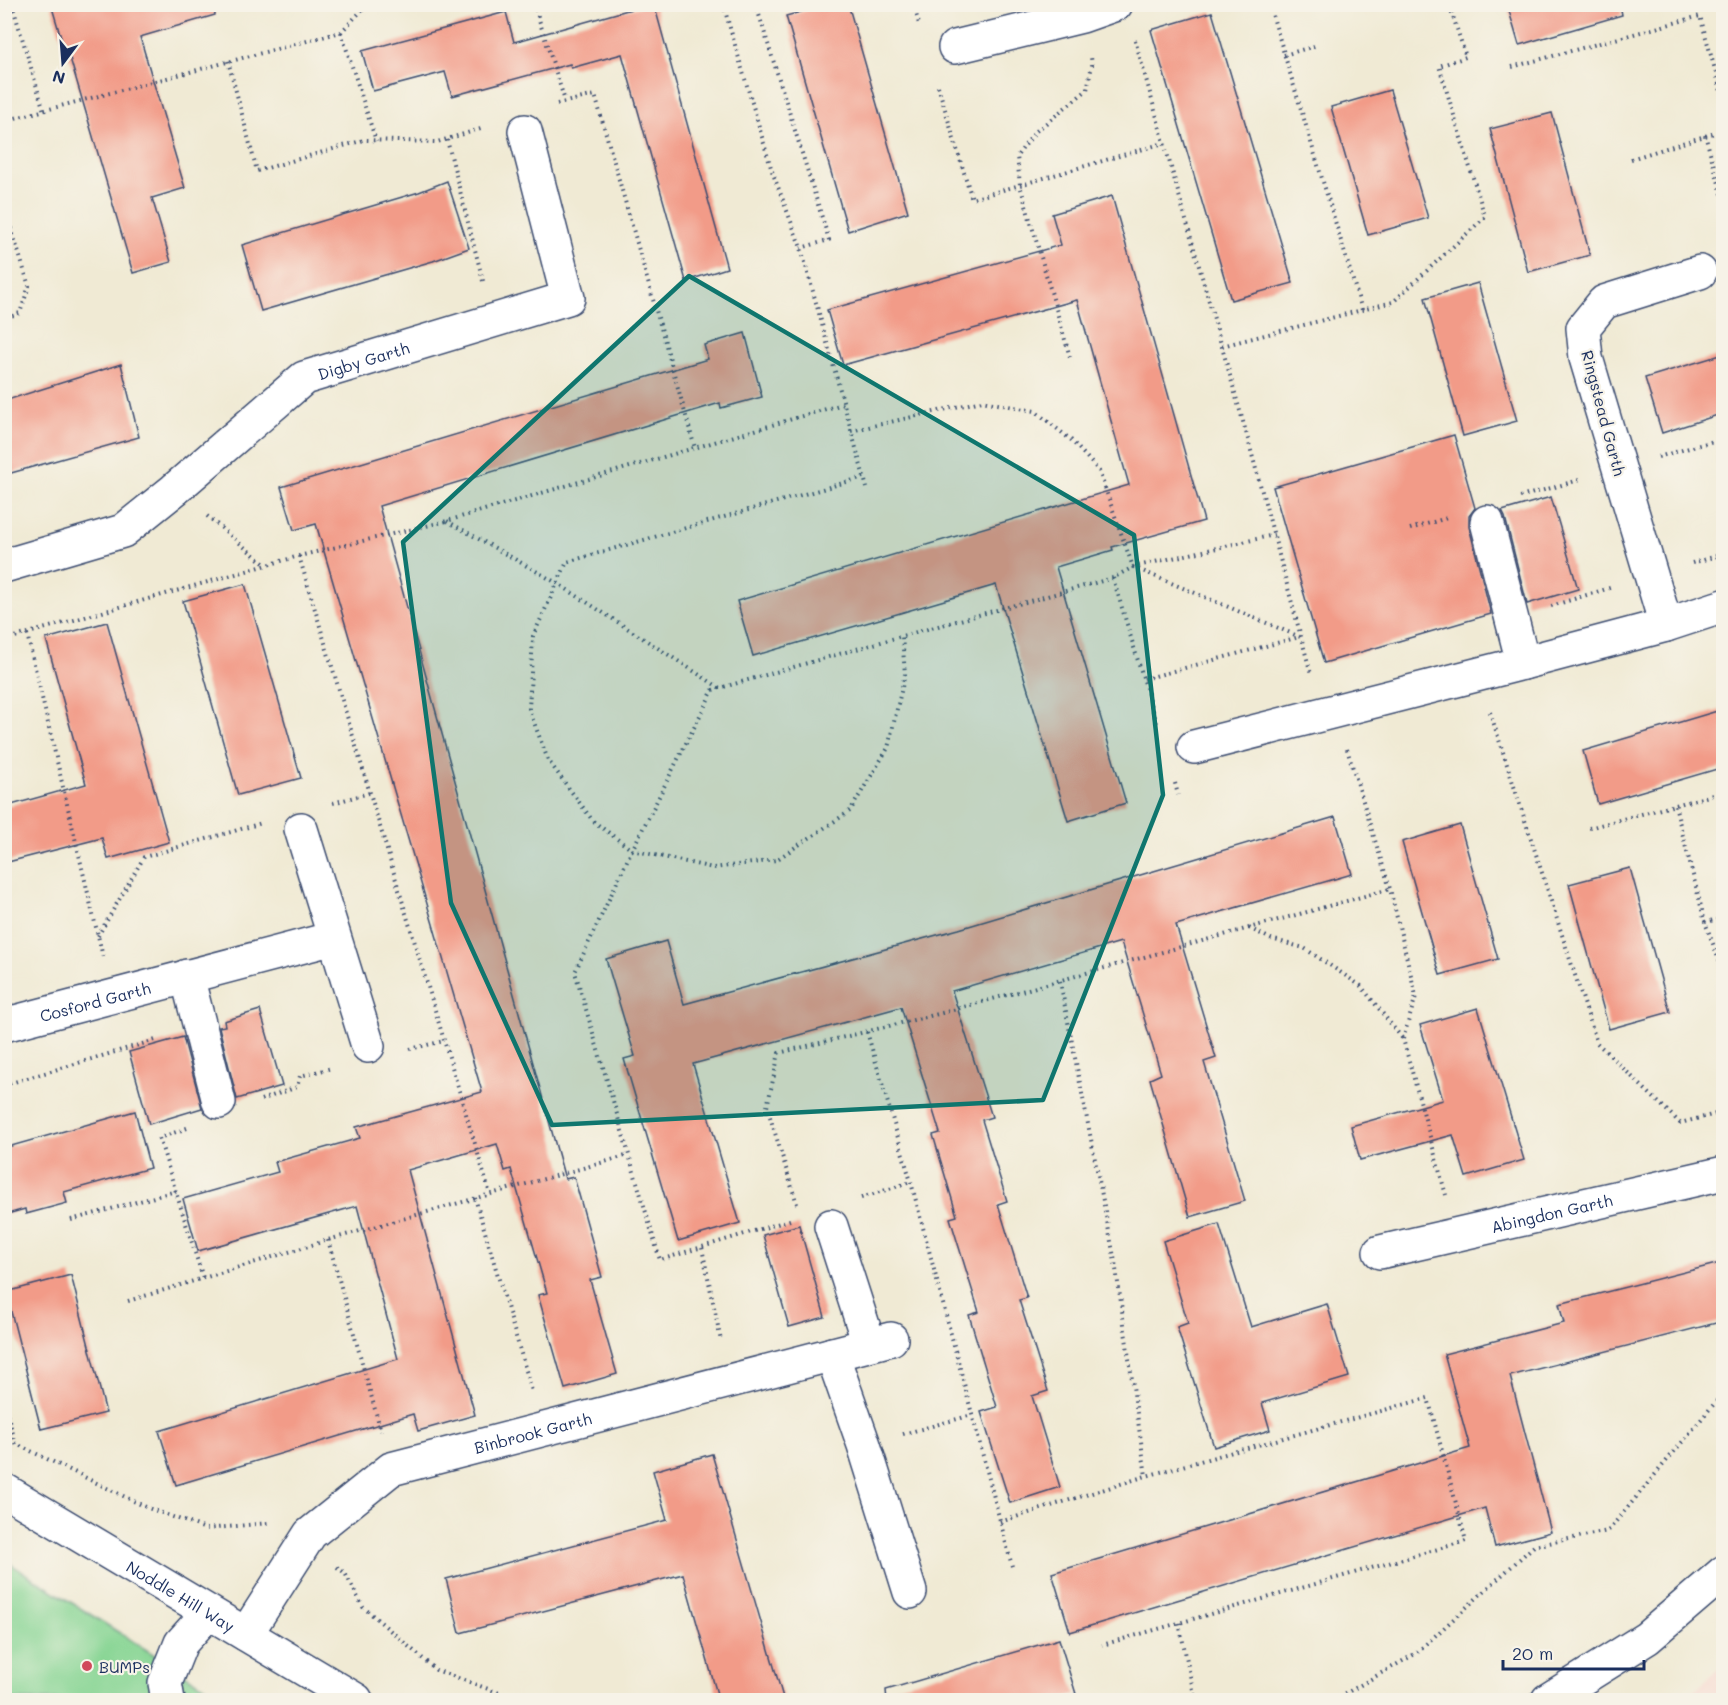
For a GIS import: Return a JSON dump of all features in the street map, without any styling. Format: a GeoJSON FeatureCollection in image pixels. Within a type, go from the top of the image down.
{"type":"FeatureCollection","features":[{"type":"Feature","properties":{"kind":"street"},"geometry":{"type":"LineString","coordinates":[[954,47],[1082,16],[1116,4]]}},
{"type":"Feature","properties":{"kind":"street","name":"Digby Garth"},"geometry":{"type":"LineString","coordinates":[[4,566],[123,531],[304,378],[568,298],[525,130]]}},
{"type":"Feature","properties":{"kind":"street","name":"Ringstead Garth"},"geometry":{"type":"LineString","coordinates":[[1666,625],[1586,358],[1583,328],[1605,302],[1700,272]]}},
{"type":"Feature","properties":{"kind":"street"},"geometry":{"type":"LineString","coordinates":[[1487,522],[1523,663]]}},
{"type":"Feature","properties":{"kind":"street"},"geometry":{"type":"LineString","coordinates":[[1194,747],[1666,625],[1724,606]]}},
{"type":"Feature","properties":{"kind":"street"},"geometry":{"type":"LineString","coordinates":[[301,829],[368,1046]]}},
{"type":"Feature","properties":{"kind":"street","name":"Cosford Garth"},"geometry":{"type":"LineString","coordinates":[[4,1025],[334,938]]}},
{"type":"Feature","properties":{"kind":"street"},"geometry":{"type":"LineString","coordinates":[[187,976],[219,1102]]}},
{"type":"Feature","properties":{"kind":"street","name":"Abingdon Garth"},"geometry":{"type":"LineString","coordinates":[[1380,1252],[1724,1173]]}},
{"type":"Feature","properties":{"kind":"street","name":"Binbrook Garth"},"geometry":{"type":"LineString","coordinates":[[246,1634],[310,1534],[391,1469],[880,1342],[831,1226]]}},
{"type":"Feature","properties":{"kind":"street"},"geometry":{"type":"LineString","coordinates":[[832,1354],[864,1444],[910,1592]]}},
{"type":"Feature","properties":{"kind":"street","name":"Noddle Hill Way"},"geometry":{"type":"LineString","coordinates":[[4,1490],[356,1701]]}},
{"type":"Feature","properties":{"kind":"street"},"geometry":{"type":"LineString","coordinates":[[1548,1701],[1647,1638],[1724,1572]]}},
{"type":"Feature","properties":{"kind":"street"},"geometry":{"type":"LineString","coordinates":[[168,1701],[165,1683],[181,1642],[208,1613]]}},
{"type":"Feature","properties":{"kind":"path"},"geometry":{"type":"LineString","coordinates":[[12,4],[44,111]]}},
{"type":"Feature","properties":{"kind":"path"},"geometry":{"type":"LineString","coordinates":[[4,121],[341,32],[368,4]]}},
{"type":"Feature","properties":{"kind":"path"},"geometry":{"type":"LineString","coordinates":[[534,4],[566,101]]}},
{"type":"Feature","properties":{"kind":"path"},"geometry":{"type":"LineString","coordinates":[[723,4],[772,171],[801,248],[867,488]]}},
{"type":"Feature","properties":{"kind":"path"},"geometry":{"type":"LineString","coordinates":[[757,4],[829,240],[801,248]]}},
{"type":"Feature","properties":{"kind":"path"},"geometry":{"type":"LineString","coordinates":[[914,4],[920,27]]}},
{"type":"Feature","properties":{"kind":"path"},"geometry":{"type":"LineString","coordinates":[[1269,4],[1362,310]]}},
{"type":"Feature","properties":{"kind":"path"},"geometry":{"type":"LineString","coordinates":[[1222,346],[1393,302],[1485,217],[1439,66],[1466,57],[1449,5],[1437,9]]}},
{"type":"Feature","properties":{"kind":"path"},"geometry":{"type":"LineString","coordinates":[[1070,357],[1020,185],[1017,156],[1035,132],[1087,90],[1092,65],[1082,16]]}},
{"type":"Feature","properties":{"kind":"path"},"geometry":{"type":"LineString","coordinates":[[1512,67],[1700,16],[1724,102]]}},
{"type":"Feature","properties":{"kind":"path"},"geometry":{"type":"LineString","coordinates":[[341,32],[376,141]]}},
{"type":"Feature","properties":{"kind":"path"},"geometry":{"type":"LineString","coordinates":[[1134,36],[1222,346],[1312,681]]}},
{"type":"Feature","properties":{"kind":"path"},"geometry":{"type":"LineString","coordinates":[[1284,55],[1318,45]]}},
{"type":"Feature","properties":{"kind":"path"},"geometry":{"type":"LineString","coordinates":[[228,61],[257,171],[364,140],[437,142],[489,126]]}},
{"type":"Feature","properties":{"kind":"path"},"geometry":{"type":"LineString","coordinates":[[938,85],[972,199],[1164,143]]}},
{"type":"Feature","properties":{"kind":"path"},"geometry":{"type":"LineString","coordinates":[[554,105],[595,95],[695,448]]}},
{"type":"Feature","properties":{"kind":"path"},"geometry":{"type":"LineString","coordinates":[[1631,159],[1724,130]]}},
{"type":"Feature","properties":{"kind":"path"},"geometry":{"type":"LineString","coordinates":[[1705,135],[1724,201]]}},
{"type":"Feature","properties":{"kind":"path"},"geometry":{"type":"LineString","coordinates":[[447,140],[483,282],[496,320]]}},
{"type":"Feature","properties":{"kind":"path"},"geometry":{"type":"LineString","coordinates":[[4,205],[29,286],[20,313],[4,318]]}},
{"type":"Feature","properties":{"kind":"path"},"geometry":{"type":"LineString","coordinates":[[851,431],[982,401],[1035,411],[1071,440],[1099,471],[1133,567],[1300,637]]}},
{"type":"Feature","properties":{"kind":"path"},"geometry":{"type":"LineString","coordinates":[[4,640],[298,556],[447,521],[843,404]]}},
{"type":"Feature","properties":{"kind":"path"},"geometry":{"type":"LineString","coordinates":[[1515,498],[1724,438]]}},
{"type":"Feature","properties":{"kind":"path"},"geometry":{"type":"LineString","coordinates":[[864,477],[567,562],[533,636],[529,709],[548,760],[593,821],[632,850],[713,868],[776,861],[850,811],[888,748],[905,674],[902,636]]}},
{"type":"Feature","properties":{"kind":"path"},"geometry":{"type":"LineString","coordinates":[[174,490],[266,566]]}},
{"type":"Feature","properties":{"kind":"path"},"geometry":{"type":"LineString","coordinates":[[1410,529],[1450,517]]}},
{"type":"Feature","properties":{"kind":"path"},"geometry":{"type":"LineString","coordinates":[[447,521],[557,583],[720,688]]}},
{"type":"Feature","properties":{"kind":"path"},"geometry":{"type":"LineString","coordinates":[[790,1220],[660,1260],[575,972],[632,850],[713,690],[1113,578],[1133,567],[1274,535]]}},
{"type":"Feature","properties":{"kind":"path"},"geometry":{"type":"LineString","coordinates":[[298,556],[490,1194]]}},
{"type":"Feature","properties":{"kind":"path"},"geometry":{"type":"LineString","coordinates":[[1113,578],[1160,732]]}},
{"type":"Feature","properties":{"kind":"path"},"geometry":{"type":"LineString","coordinates":[[27,634],[112,997]]}},
{"type":"Feature","properties":{"kind":"path"},"geometry":{"type":"LineString","coordinates":[[1144,679],[1300,637]]}},
{"type":"Feature","properties":{"kind":"path"},"geometry":{"type":"LineString","coordinates":[[1478,675],[1597,1044],[1680,1123],[1724,1112]]}},
{"type":"Feature","properties":{"kind":"path"},"geometry":{"type":"LineString","coordinates":[[1335,711],[1390,889],[1416,996],[1403,1039]]}},
{"type":"Feature","properties":{"kind":"path"},"geometry":{"type":"LineString","coordinates":[[1172,774],[1178,795]]}},
{"type":"Feature","properties":{"kind":"path"},"geometry":{"type":"LineString","coordinates":[[1589,828],[1724,792]]}},
{"type":"Feature","properties":{"kind":"path"},"geometry":{"type":"LineString","coordinates":[[329,804],[369,793]]}},
{"type":"Feature","properties":{"kind":"path"},"geometry":{"type":"LineString","coordinates":[[1675,805],[1705,922],[1724,974]]}},
{"type":"Feature","properties":{"kind":"path"},"geometry":{"type":"LineString","coordinates":[[98,937],[144,856],[266,822]]}},
{"type":"Feature","properties":{"kind":"path"},"geometry":{"type":"LineString","coordinates":[[798,1206],[767,1107],[779,1053],[1060,981],[1390,889]]}},
{"type":"Feature","properties":{"kind":"path"},"geometry":{"type":"LineString","coordinates":[[1705,922],[1724,918]]}},
{"type":"Feature","properties":{"kind":"path"},"geometry":{"type":"LineString","coordinates":[[1249,928],[1271,939],[1304,948],[1361,986],[1403,1039],[1457,1235]]}},
{"type":"Feature","properties":{"kind":"path"},"geometry":{"type":"LineString","coordinates":[[1060,981],[1115,1262],[1146,1476]]}},
{"type":"Feature","properties":{"kind":"path"},"geometry":{"type":"LineString","coordinates":[[4,1085],[200,1027]]}},
{"type":"Feature","properties":{"kind":"path"},"geometry":{"type":"LineString","coordinates":[[867,1032],[911,1182],[1013,1570]]}},
{"type":"Feature","properties":{"kind":"path"},"geometry":{"type":"LineString","coordinates":[[402,1051],[444,1041]]}},
{"type":"Feature","properties":{"kind":"path"},"geometry":{"type":"LineString","coordinates":[[254,1102],[297,1087],[300,1076],[340,1066]]}},
{"type":"Feature","properties":{"kind":"path"},"geometry":{"type":"LineString","coordinates":[[191,1126],[159,1138],[203,1278]]}},
{"type":"Feature","properties":{"kind":"path"},"geometry":{"type":"LineString","coordinates":[[128,1301],[328,1240],[629,1155]]}},
{"type":"Feature","properties":{"kind":"path"},"geometry":{"type":"LineString","coordinates":[[856,1199],[911,1182]]}},
{"type":"Feature","properties":{"kind":"path"},"geometry":{"type":"LineString","coordinates":[[71,1220],[176,1191]]}},
{"type":"Feature","properties":{"kind":"path"},"geometry":{"type":"LineString","coordinates":[[475,1198],[543,1429]]}},
{"type":"Feature","properties":{"kind":"path"},"geometry":{"type":"LineString","coordinates":[[328,1240],[391,1469]]}},
{"type":"Feature","properties":{"kind":"path"},"geometry":{"type":"LineString","coordinates":[[702,1248],[730,1381]]}},
{"type":"Feature","properties":{"kind":"path"},"geometry":{"type":"LineString","coordinates":[[1334,1701],[1416,1654],[1534,1546],[1608,1531],[1724,1392]]}},
{"type":"Feature","properties":{"kind":"path"},"geometry":{"type":"LineString","coordinates":[[1000,1522],[1146,1476],[1428,1398],[1466,1541],[1102,1645]]}},
{"type":"Feature","properties":{"kind":"path"},"geometry":{"type":"LineString","coordinates":[[4,1403],[16,1444]]}},
{"type":"Feature","properties":{"kind":"path"},"geometry":{"type":"LineString","coordinates":[[864,1444],[972,1415]]}},
{"type":"Feature","properties":{"kind":"path"},"geometry":{"type":"LineString","coordinates":[[4,1438],[148,1508],[206,1529],[267,1522],[306,1540],[345,1573],[363,1607],[436,1670],[519,1701]]}},
{"type":"Feature","properties":{"kind":"path"},"geometry":{"type":"LineString","coordinates":[[1179,1623],[1195,1700]]}},
{"type":"Feature","properties":{"kind":"highlighted area"},"geometry":{"type":"Polygon","coordinates":[[[689,276],[1134,535],[1163,795],[1043,1100],[552,1125],[451,903],[403,542],[689,276]]]}},
{"type":"Feature","properties":{"kind":"shaded area"},"geometry":{"type":"Polygon","coordinates":[[[1723,1665],[1723,1700],[1683,1700],[1723,1665]]]}},
{"type":"Feature","properties":{"kind":"green space","name":"BUMPs"},"geometry":{"type":"Polygon","coordinates":[[[4,1560],[226,1700],[5,1700],[4,1560]]]}},
{"type":"Feature","properties":{"kind":"building"},"geometry":{"type":"Polygon","coordinates":[[[51,4],[214,4],[215,15],[140,37],[185,188],[152,198],[171,262],[133,273],[70,58],[67,58],[51,4]]]}},
{"type":"Feature","properties":{"kind":"building"},"geometry":{"type":"Polygon","coordinates":[[[654,4],[727,268],[686,281],[622,54],[571,68],[570,64],[452,96],[445,72],[373,91],[362,51],[506,12],[514,42],[654,4]]]}},
{"type":"Feature","properties":{"kind":"building"},"geometry":{"type":"Polygon","coordinates":[[[829,4],[848,4],[908,212],[848,231],[786,16],[829,4]]]}},
{"type":"Feature","properties":{"kind":"building"},"geometry":{"type":"Polygon","coordinates":[[[1507,4],[1620,4],[1622,15],[1519,45],[1507,4]]]}},
{"type":"Feature","properties":{"kind":"building"},"geometry":{"type":"Polygon","coordinates":[[[1212,12],[1293,283],[1231,300],[1151,30],[1212,12]]]}},
{"type":"Feature","properties":{"kind":"building"},"geometry":{"type":"Polygon","coordinates":[[[1390,90],[1428,218],[1368,235],[1331,107],[1390,90]]]}},
{"type":"Feature","properties":{"kind":"building"},"geometry":{"type":"Polygon","coordinates":[[[1552,113],[1590,255],[1528,272],[1490,129],[1552,113]]]}},
{"type":"Feature","properties":{"kind":"building"},"geometry":{"type":"Polygon","coordinates":[[[447,181],[469,248],[433,261],[261,311],[242,245],[419,192],[447,181]]]}},
{"type":"Feature","properties":{"kind":"building"},"geometry":{"type":"Polygon","coordinates":[[[1112,196],[1204,521],[1112,547],[1113,550],[1056,567],[1126,803],[1068,821],[996,585],[753,656],[737,601],[1129,485],[1077,300],[843,365],[827,310],[1061,245],[1052,214],[1112,196]]]}},
{"type":"Feature","properties":{"kind":"building"},"geometry":{"type":"Polygon","coordinates":[[[1478,283],[1517,421],[1463,436],[1425,298],[1478,283]]]}},
{"type":"Feature","properties":{"kind":"building"},"geometry":{"type":"Polygon","coordinates":[[[745,333],[762,397],[721,408],[720,403],[379,506],[565,1179],[574,1177],[602,1277],[590,1280],[617,1374],[565,1389],[538,1295],[547,1293],[511,1169],[505,1171],[497,1144],[408,1170],[475,1415],[418,1431],[413,1414],[176,1485],[159,1431],[398,1359],[357,1206],[198,1251],[183,1199],[278,1172],[275,1162],[360,1138],[356,1127],[482,1092],[316,524],[294,530],[281,487],[708,359],[704,345],[745,333]]]}},
{"type":"Feature","properties":{"kind":"building"},"geometry":{"type":"Polygon","coordinates":[[[1724,354],[1724,413],[1662,433],[1645,378],[1724,354]]]}},
{"type":"Feature","properties":{"kind":"building"},"geometry":{"type":"Polygon","coordinates":[[[121,364],[139,437],[4,475],[4,401],[121,364]]]}},
{"type":"Feature","properties":{"kind":"building"},"geometry":{"type":"Polygon","coordinates":[[[1454,435],[1475,508],[1469,516],[1469,527],[1491,614],[1324,663],[1273,487],[1454,435]]]}},
{"type":"Feature","properties":{"kind":"building"},"geometry":{"type":"Polygon","coordinates":[[[1551,497],[1578,589],[1527,604],[1502,511],[1551,497]]]}},
{"type":"Feature","properties":{"kind":"building"},"geometry":{"type":"Polygon","coordinates":[[[245,584],[301,778],[238,795],[183,601],[245,584]]]}},
{"type":"Feature","properties":{"kind":"building"},"geometry":{"type":"Polygon","coordinates":[[[107,622],[169,842],[108,859],[102,838],[4,863],[4,807],[86,784],[46,639],[107,622]]]}},
{"type":"Feature","properties":{"kind":"building"},"geometry":{"type":"Polygon","coordinates":[[[1724,709],[1724,767],[1598,804],[1583,751],[1724,709]]]}},
{"type":"Feature","properties":{"kind":"building"},"geometry":{"type":"Polygon","coordinates":[[[1335,817],[1352,874],[1176,925],[1216,1058],[1204,1062],[1245,1201],[1190,1217],[1150,1079],[1161,1074],[1121,942],[952,991],[992,1117],[982,1120],[1007,1201],[998,1204],[1027,1298],[1019,1300],[1048,1391],[1032,1396],[1060,1487],[1010,1503],[981,1412],[997,1407],[969,1315],[979,1312],[950,1218],[957,1216],[933,1135],[940,1133],[901,1007],[693,1064],[740,1223],[678,1241],[624,1059],[635,1056],[606,959],[666,941],[684,1004],[959,929],[1335,817]]]}},
{"type":"Feature","properties":{"kind":"building"},"geometry":{"type":"Polygon","coordinates":[[[1460,825],[1498,959],[1440,975],[1402,842],[1460,825]]]}},
{"type":"Feature","properties":{"kind":"building"},"geometry":{"type":"Polygon","coordinates":[[[1630,868],[1670,1012],[1609,1029],[1569,884],[1630,868]]]}},
{"type":"Feature","properties":{"kind":"building"},"geometry":{"type":"Polygon","coordinates":[[[1478,1008],[1524,1160],[1466,1177],[1453,1135],[1360,1160],[1351,1126],[1443,1100],[1420,1025],[1478,1008]]]}},
{"type":"Feature","properties":{"kind":"building"},"geometry":{"type":"Polygon","coordinates":[[[260,1010],[282,1086],[237,1099],[219,1027],[225,1026],[224,1021],[260,1010]]]}},
{"type":"Feature","properties":{"kind":"building"},"geometry":{"type":"Polygon","coordinates":[[[183,1037],[202,1108],[149,1124],[129,1052],[183,1037]]]}},
{"type":"Feature","properties":{"kind":"building"},"geometry":{"type":"Polygon","coordinates":[[[135,1111],[150,1168],[64,1192],[67,1203],[26,1214],[25,1209],[4,1215],[4,1148],[135,1111]]]}},
{"type":"Feature","properties":{"kind":"building"},"geometry":{"type":"Polygon","coordinates":[[[1219,1224],[1251,1327],[1327,1304],[1349,1377],[1262,1403],[1270,1430],[1214,1447],[1177,1327],[1188,1323],[1163,1241],[1219,1224]]]}},
{"type":"Feature","properties":{"kind":"building"},"geometry":{"type":"Polygon","coordinates":[[[799,1225],[825,1317],[789,1327],[763,1235],[799,1225]]]}},
{"type":"Feature","properties":{"kind":"building"},"geometry":{"type":"Polygon","coordinates":[[[1724,1262],[1724,1321],[1510,1376],[1551,1532],[1495,1547],[1485,1508],[1070,1632],[1052,1573],[1470,1448],[1444,1354],[1564,1323],[1559,1304],[1724,1262]]]}},
{"type":"Feature","properties":{"kind":"building"},"geometry":{"type":"Polygon","coordinates":[[[71,1275],[106,1413],[41,1429],[6,1292],[71,1275]]]}},
{"type":"Feature","properties":{"kind":"building"},"geometry":{"type":"Polygon","coordinates":[[[712,1454],[784,1701],[719,1701],[683,1574],[460,1633],[446,1579],[667,1520],[653,1471],[712,1454]]]}},
{"type":"Feature","properties":{"kind":"building"},"geometry":{"type":"Polygon","coordinates":[[[1059,1639],[1076,1694],[1053,1701],[887,1701],[886,1690],[1059,1639]]]}},
{"type":"Feature","properties":{"kind":"place","name":"BUMPs"},"geometry":{"type":"Point","coordinates":[87,1666]}}]}
